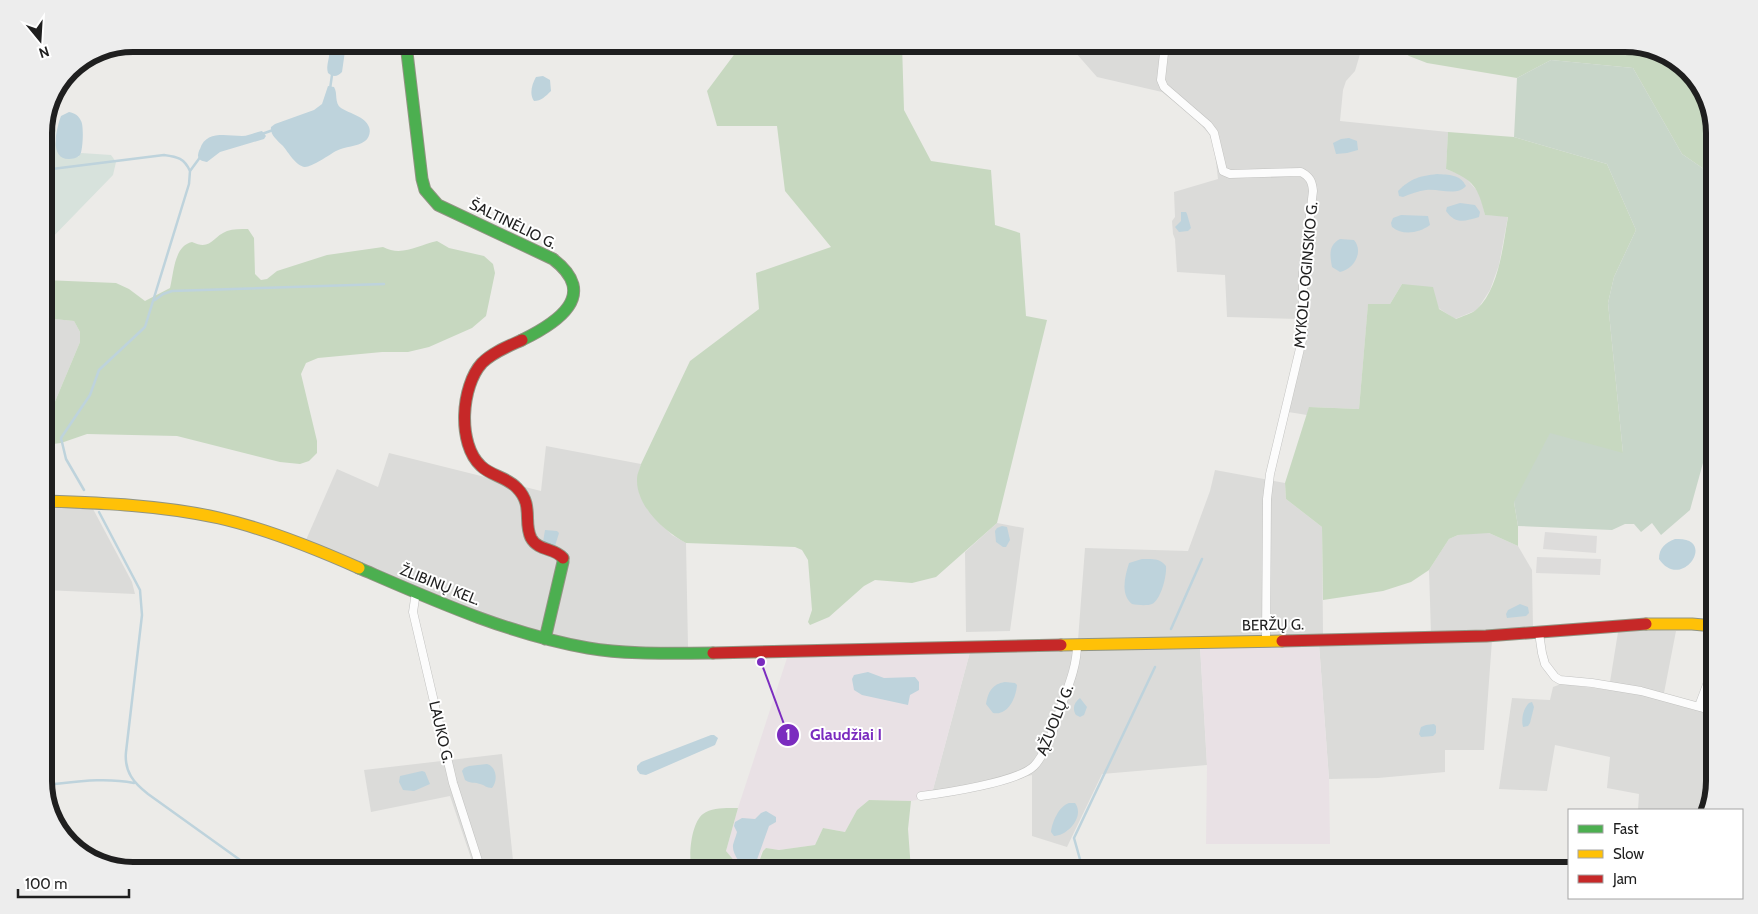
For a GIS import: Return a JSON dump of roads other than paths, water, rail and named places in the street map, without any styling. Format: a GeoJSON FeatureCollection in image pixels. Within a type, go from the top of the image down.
{"type":"FeatureCollection","features":[{"type":"Feature","properties":{"kind":"main road","name":"ŠALTINĖLIO G."},"geometry":{"type":"LineString","coordinates":[[407,52],[419,164],[425,190],[438,204],[553,259],[568,272],[573,283],[571,304],[565,313],[544,329],[492,354],[474,375],[468,388],[466,402],[467,438],[474,458],[485,472],[510,482],[517,487],[525,503],[528,530],[534,544],[540,548],[559,553],[562,558],[563,562],[545,639]]}},
{"type":"Feature","properties":{"kind":"main road","name":"ŽLIBINŲ KEL."},"geometry":{"type":"LineString","coordinates":[[53,501],[110,502],[157,506],[234,521],[298,543],[489,620],[545,639],[594,649],[630,652],[752,653],[832,651]]}},
{"type":"Feature","properties":{"kind":"main road","name":"BERŽŲ G."},"geometry":{"type":"LineString","coordinates":[[832,651],[1452,637],[1540,633],[1645,623],[1706,625]]}},
{"type":"Feature","properties":{"kind":"street","name":"MYKOLO OGINSKIO G."},"geometry":{"type":"LineString","coordinates":[[1164,52],[1161,80],[1164,86],[1208,125],[1214,133],[1223,171],[1230,174],[1301,172],[1308,176],[1312,183],[1313,191],[1303,273],[1303,336],[1270,474],[1267,499],[1266,640]]}},
{"type":"Feature","properties":{"kind":"street","name":"LAUKO G."},"geometry":{"type":"LineString","coordinates":[[416,592],[413,612],[442,738],[458,800],[478,862]]}},
{"type":"Feature","properties":{"kind":"street"},"geometry":{"type":"LineString","coordinates":[[1540,633],[1545,664],[1555,677],[1560,680],[1627,688],[1706,708]]}},
{"type":"Feature","properties":{"kind":"street","name":"ĄŽUOLŲ G."},"geometry":{"type":"LineString","coordinates":[[921,796],[962,790],[1020,774],[1033,767],[1054,728],[1072,676],[1077,645]]}},
{"type":"Feature","properties":{"kind":"street"},"geometry":{"type":"LineString","coordinates":[[1699,706],[1706,688]]}},
{"type":"Feature","properties":{"kind":"water"},"geometry":{"type":"Polygon","coordinates":[[[345,52],[342,72],[337,76],[328,73],[329,53],[345,52]]]}},
{"type":"Feature","properties":{"kind":"water"},"geometry":{"type":"Polygon","coordinates":[[[543,76],[550,80],[551,91],[541,99],[534,101],[531,92],[533,83],[536,77],[543,76]]]}},
{"type":"Feature","properties":{"kind":"water"},"geometry":{"type":"Polygon","coordinates":[[[328,86],[334,87],[341,108],[367,123],[370,129],[369,135],[362,143],[340,149],[305,167],[295,161],[274,137],[271,127],[314,110],[322,104],[328,86]]]}},
{"type":"Feature","properties":{"kind":"water"},"geometry":{"type":"Polygon","coordinates":[[[69,112],[79,118],[82,123],[83,132],[80,155],[69,159],[62,158],[58,154],[56,134],[61,116],[69,112]]]}},
{"type":"Feature","properties":{"kind":"water"},"geometry":{"type":"Polygon","coordinates":[[[262,131],[266,136],[264,139],[220,152],[207,162],[201,160],[198,156],[203,143],[212,137],[218,135],[245,136],[262,131]]]}},
{"type":"Feature","properties":{"kind":"water"},"geometry":{"type":"Polygon","coordinates":[[[1349,138],[1357,141],[1358,150],[1336,154],[1333,143],[1349,138]]]}},
{"type":"Feature","properties":{"kind":"water"},"geometry":{"type":"Polygon","coordinates":[[[1437,174],[1457,177],[1466,186],[1452,192],[1426,190],[1403,197],[1399,196],[1398,191],[1412,180],[1437,174]]]}},
{"type":"Feature","properties":{"kind":"water"},"geometry":{"type":"Polygon","coordinates":[[[1460,203],[1475,205],[1480,212],[1479,217],[1465,221],[1453,218],[1446,211],[1447,207],[1460,203]]]}},
{"type":"Feature","properties":{"kind":"water"},"geometry":{"type":"Polygon","coordinates":[[[1181,212],[1186,212],[1187,214],[1191,228],[1188,231],[1179,232],[1175,227],[1181,221],[1181,212]]]}},
{"type":"Feature","properties":{"kind":"water"},"geometry":{"type":"Polygon","coordinates":[[[1401,215],[1428,216],[1430,225],[1416,232],[1401,232],[1392,227],[1391,223],[1393,218],[1401,215]]]}},
{"type":"Feature","properties":{"kind":"water"},"geometry":{"type":"Polygon","coordinates":[[[1340,239],[1354,240],[1357,245],[1358,255],[1350,267],[1340,272],[1332,267],[1330,255],[1333,244],[1340,239]]]}},
{"type":"Feature","properties":{"kind":"water"},"geometry":{"type":"Polygon","coordinates":[[[1002,526],[1007,527],[1010,540],[1006,547],[996,542],[995,531],[1002,526]]]}},
{"type":"Feature","properties":{"kind":"water"},"geometry":{"type":"Polygon","coordinates":[[[545,530],[557,531],[559,533],[555,546],[553,547],[543,542],[545,530]]]}},
{"type":"Feature","properties":{"kind":"water"},"geometry":{"type":"Polygon","coordinates":[[[1675,539],[1688,540],[1694,546],[1695,553],[1692,561],[1686,567],[1677,570],[1668,568],[1659,559],[1663,546],[1675,539]]]}},
{"type":"Feature","properties":{"kind":"water"},"geometry":{"type":"Polygon","coordinates":[[[1142,559],[1158,560],[1166,566],[1166,575],[1161,593],[1155,602],[1147,605],[1132,604],[1126,596],[1125,590],[1125,579],[1129,563],[1142,559]]]}},
{"type":"Feature","properties":{"kind":"water"},"geometry":{"type":"Polygon","coordinates":[[[1520,604],[1528,607],[1529,613],[1526,616],[1507,618],[1508,610],[1520,604]]]}},
{"type":"Feature","properties":{"kind":"water"},"geometry":{"type":"Polygon","coordinates":[[[868,672],[884,678],[915,677],[919,682],[919,690],[910,695],[908,705],[862,695],[854,690],[852,679],[854,675],[868,672]]]}},
{"type":"Feature","properties":{"kind":"water"},"geometry":{"type":"Polygon","coordinates":[[[1005,682],[1017,685],[1015,695],[1007,709],[1003,712],[993,713],[986,704],[988,696],[991,689],[1005,682]]]}},
{"type":"Feature","properties":{"kind":"water"},"geometry":{"type":"Polygon","coordinates":[[[1080,698],[1087,707],[1084,715],[1080,717],[1076,715],[1074,706],[1080,698]]]}},
{"type":"Feature","properties":{"kind":"water"},"geometry":{"type":"Polygon","coordinates":[[[1532,702],[1534,707],[1530,723],[1528,726],[1523,727],[1522,717],[1524,711],[1527,705],[1532,702]]]}},
{"type":"Feature","properties":{"kind":"water"},"geometry":{"type":"Polygon","coordinates":[[[1434,724],[1436,726],[1436,733],[1433,736],[1421,737],[1419,734],[1421,727],[1434,724]]]}},
{"type":"Feature","properties":{"kind":"water"},"geometry":{"type":"Polygon","coordinates":[[[711,735],[718,738],[715,745],[646,775],[640,774],[637,770],[637,766],[641,762],[711,735]]]}},
{"type":"Feature","properties":{"kind":"water"},"geometry":{"type":"Polygon","coordinates":[[[487,764],[493,768],[496,774],[492,788],[465,780],[462,771],[464,768],[487,764]]]}},
{"type":"Feature","properties":{"kind":"water"},"geometry":{"type":"Polygon","coordinates":[[[425,772],[430,784],[414,791],[403,790],[399,782],[400,776],[425,772]]]}},
{"type":"Feature","properties":{"kind":"water"},"geometry":{"type":"Polygon","coordinates":[[[1069,803],[1075,803],[1078,808],[1074,824],[1065,833],[1054,836],[1051,832],[1054,819],[1062,807],[1069,803]]]}},
{"type":"Feature","properties":{"kind":"water"},"geometry":{"type":"Polygon","coordinates":[[[766,811],[776,817],[776,822],[769,826],[756,862],[739,862],[733,848],[737,832],[734,826],[735,822],[742,818],[755,819],[766,811]]]}},
{"type":"Feature","properties":{"kind":"waterway"},"geometry":{"type":"LineString","coordinates":[[330,89],[332,75]]}},
{"type":"Feature","properties":{"kind":"waterway"},"geometry":{"type":"LineString","coordinates":[[262,134],[273,130]]}},
{"type":"Feature","properties":{"kind":"waterway"},"geometry":{"type":"LineString","coordinates":[[53,169],[164,155],[180,159],[190,171]]}},
{"type":"Feature","properties":{"kind":"waterway"},"geometry":{"type":"LineString","coordinates":[[84,490],[66,459],[61,438],[90,395],[99,370],[145,327],[189,184],[190,171],[201,156]]}},
{"type":"Feature","properties":{"kind":"waterway"},"geometry":{"type":"LineString","coordinates":[[155,300],[163,294],[172,291],[384,284]]}},
{"type":"Feature","properties":{"kind":"waterway"},"geometry":{"type":"LineString","coordinates":[[99,512],[140,590],[142,615],[126,752],[128,771],[138,786],[148,794],[243,862]]}},
{"type":"Feature","properties":{"kind":"waterway"},"geometry":{"type":"LineString","coordinates":[[1171,629],[1202,559]]}},
{"type":"Feature","properties":{"kind":"waterway"},"geometry":{"type":"LineString","coordinates":[[1081,862],[1074,838],[1155,667]]}},
{"type":"Feature","properties":{"kind":"waterway"},"geometry":{"type":"LineString","coordinates":[[53,784],[101,780],[134,783]]}},
{"type":"Feature","properties":{"kind":"place","name":"Glaudžiai I"},"geometry":{"type":"Point","coordinates":[761,662]}}]}
